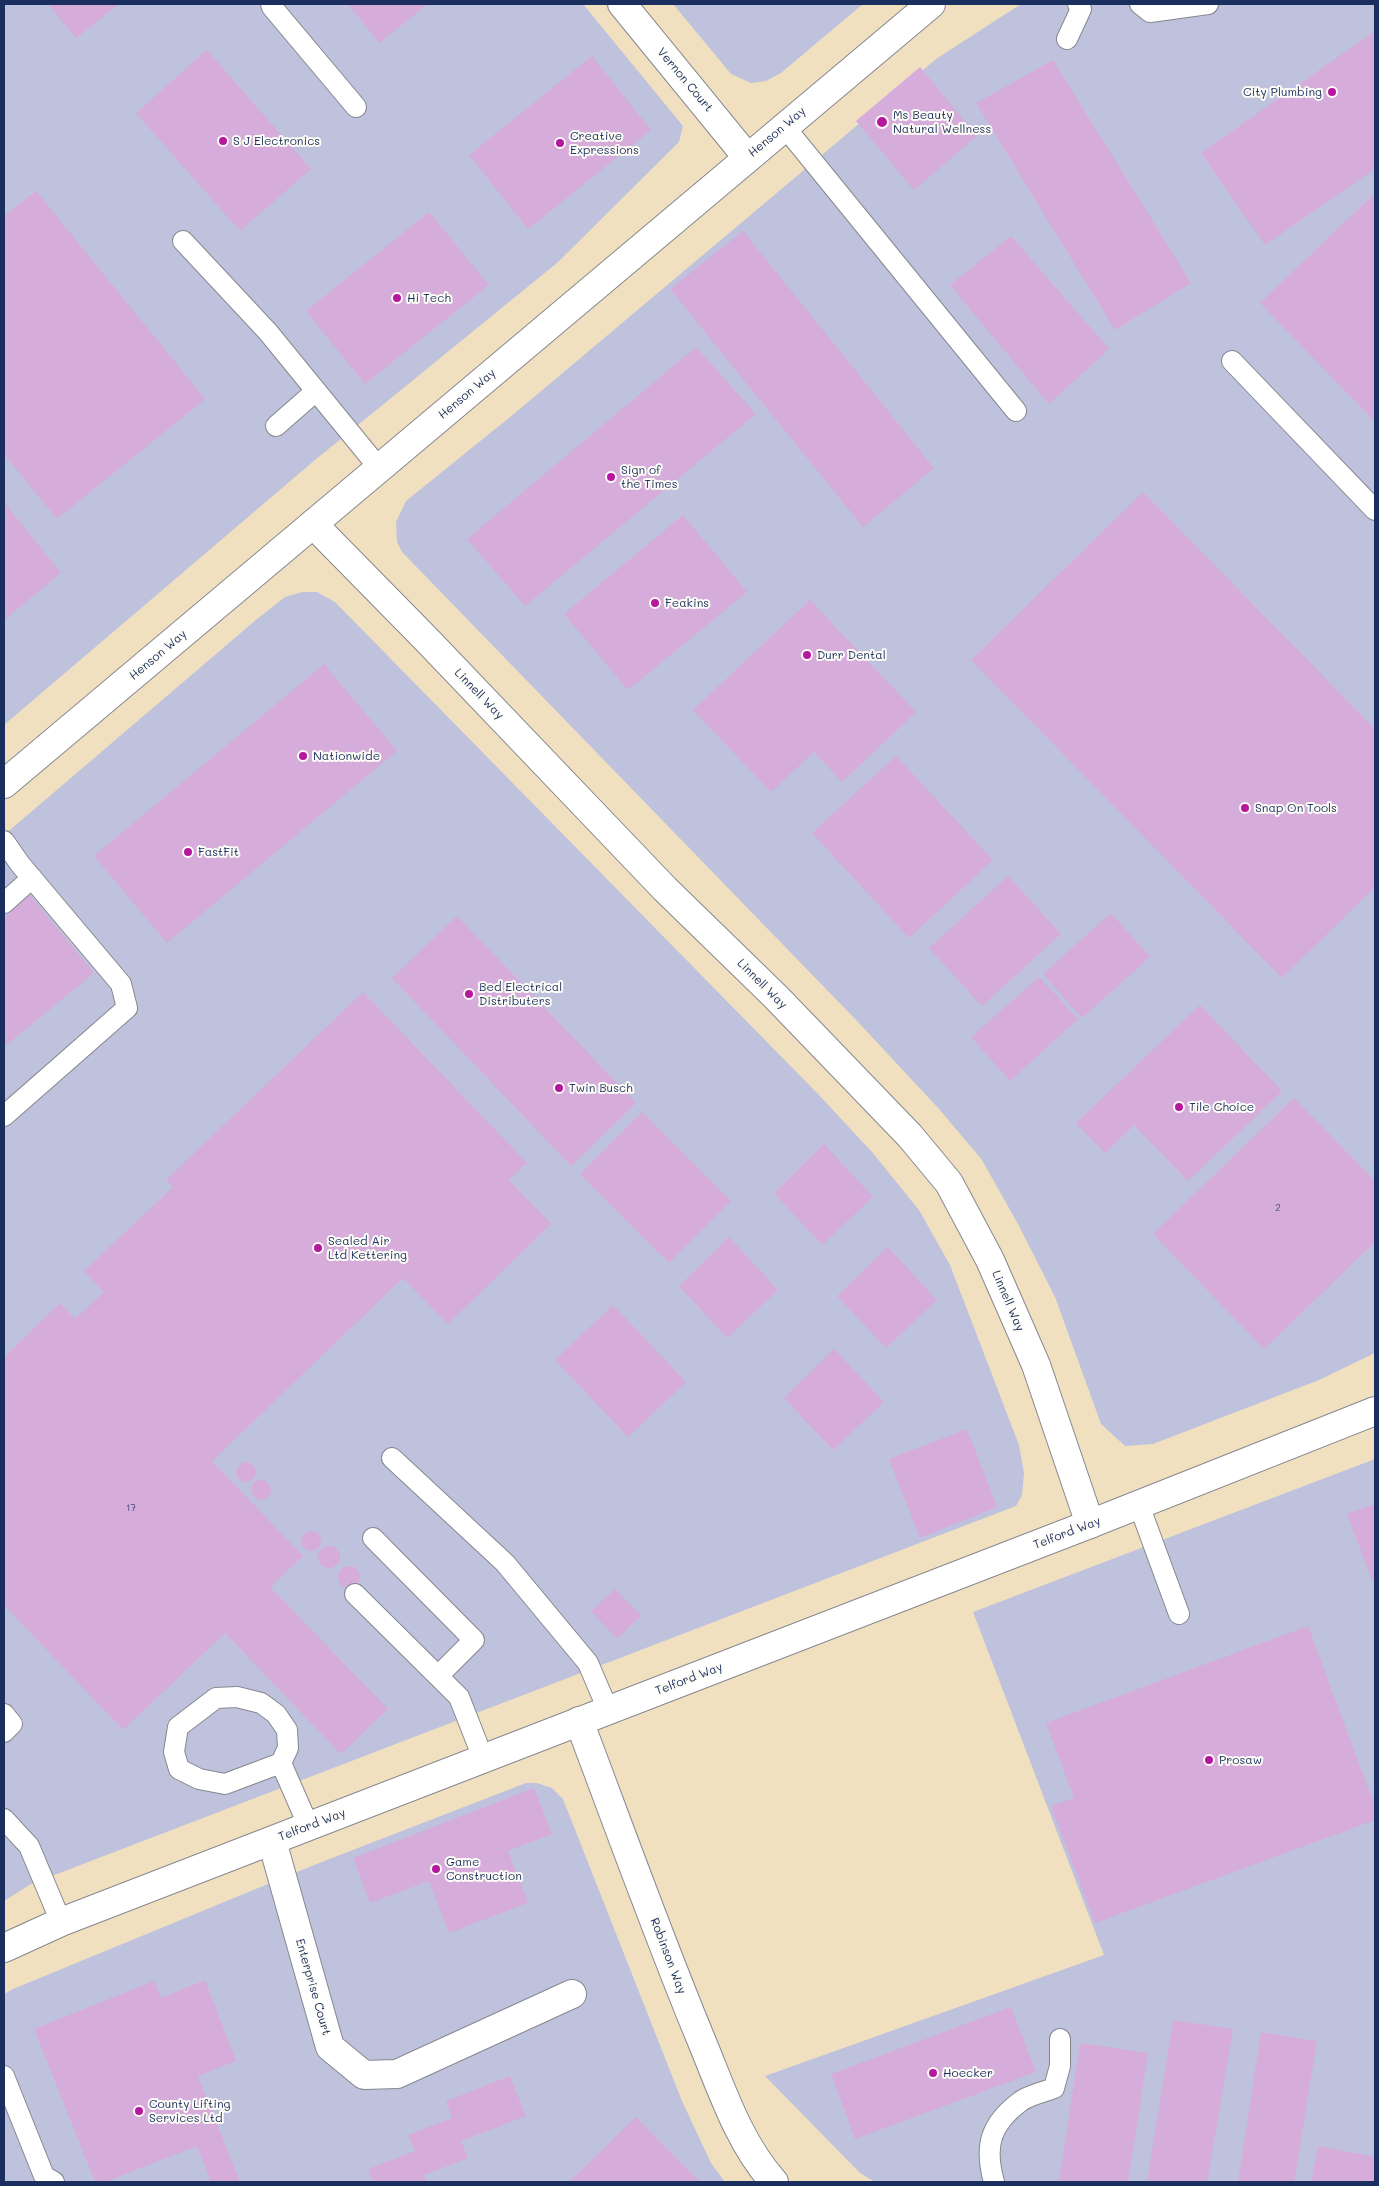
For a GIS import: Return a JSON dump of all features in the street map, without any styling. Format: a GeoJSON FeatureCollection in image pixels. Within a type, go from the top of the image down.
{"type":"FeatureCollection","features":[{"type":"Feature","properties":{"kind":"street","name":"Vernon Court"},"geometry":{"type":"LineString","coordinates":[[622,4],[747,157]]}},
{"type":"Feature","properties":{"kind":"street","name":"Henson Way"},"geometry":{"type":"LineString","coordinates":[[4,784],[930,4]]}},
{"type":"Feature","properties":{"kind":"street","name":"Linnell Way"},"geometry":{"type":"LineString","coordinates":[[313,524],[427,640],[665,889],[776,997],[910,1136],[949,1183],[990,1260],[1036,1365],[1090,1524]]}},
{"type":"Feature","properties":{"kind":"street","name":"Telford Way"},"geometry":{"type":"LineString","coordinates":[[4,1948],[61,1922],[1139,1505],[1375,1410]]}},
{"type":"Feature","properties":{"kind":"street","name":"Robinson Way"},"geometry":{"type":"LineString","coordinates":[[579,1722],[653,1919],[726,2101],[741,2134],[756,2159],[774,2182]]}},
{"type":"Feature","properties":{"kind":"street","name":"Enterprise Court"},"geometry":{"type":"LineString","coordinates":[[272,1841],[330,2047],[364,2075],[397,2074],[572,1994]]}},
{"type":"Feature","properties":{"kind":"lane"},"geometry":{"type":"LineString","coordinates":[[271,4],[356,107]]}},
{"type":"Feature","properties":{"kind":"lane"},"geometry":{"type":"LineString","coordinates":[[1067,39],[1082,9],[1078,4]]}},
{"type":"Feature","properties":{"kind":"lane"},"geometry":{"type":"LineString","coordinates":[[1140,4],[1150,12],[1208,4]]}},
{"type":"Feature","properties":{"kind":"lane"},"geometry":{"type":"LineString","coordinates":[[784,126],[1016,411]]}},
{"type":"Feature","properties":{"kind":"lane"},"geometry":{"type":"LineString","coordinates":[[183,241],[268,332],[379,468]]}},
{"type":"Feature","properties":{"kind":"lane"},"geometry":{"type":"LineString","coordinates":[[1232,361],[1375,510]]}},
{"type":"Feature","properties":{"kind":"lane"},"geometry":{"type":"LineString","coordinates":[[276,426],[316,391]]}},
{"type":"Feature","properties":{"kind":"lane"},"geometry":{"type":"LineString","coordinates":[[4,841],[32,878],[121,984],[127,1008],[4,1116]]}},
{"type":"Feature","properties":{"kind":"lane"},"geometry":{"type":"LineString","coordinates":[[4,903],[32,878]]}},
{"type":"Feature","properties":{"kind":"lane"},"geometry":{"type":"LineString","coordinates":[[392,1458],[505,1563],[588,1663],[608,1710]]}},
{"type":"Feature","properties":{"kind":"lane"},"geometry":{"type":"LineString","coordinates":[[1139,1505],[1180,1614]]}},
{"type":"Feature","properties":{"kind":"lane"},"geometry":{"type":"LineString","coordinates":[[373,1538],[474,1640],[438,1676]]}},
{"type":"Feature","properties":{"kind":"lane"},"geometry":{"type":"LineString","coordinates":[[355,1594],[459,1697],[484,1758]]}},
{"type":"Feature","properties":{"kind":"lane"},"geometry":{"type":"LineString","coordinates":[[237,1697],[261,1703],[276,1714],[287,1730],[288,1748],[281,1762],[225,1784],[199,1779],[180,1769],[174,1752],[178,1727],[216,1698],[237,1697]]}},
{"type":"Feature","properties":{"kind":"lane"},"geometry":{"type":"LineString","coordinates":[[4,1714],[12,1724],[4,1732]]}},
{"type":"Feature","properties":{"kind":"lane"},"geometry":{"type":"LineString","coordinates":[[281,1762],[309,1826]]}},
{"type":"Feature","properties":{"kind":"lane"},"geometry":{"type":"LineString","coordinates":[[4,1819],[29,1846],[61,1922]]}},
{"type":"Feature","properties":{"kind":"lane"},"geometry":{"type":"LineString","coordinates":[[994,2182],[988,2163],[990,2139],[1002,2120],[1022,2101],[1054,2088],[1060,2066],[1060,2039]]}},
{"type":"Feature","properties":{"kind":"lane"},"geometry":{"type":"LineString","coordinates":[[4,2076],[44,2176],[54,2182]]}},
{"type":"Feature","properties":{"kind":"shaded area"},"geometry":{"type":"Polygon","coordinates":[[[4,4],[583,4],[683,126],[679,142],[557,263],[315,460],[4,725],[4,4]]]}},
{"type":"Feature","properties":{"kind":"shaded area"},"geometry":{"type":"Polygon","coordinates":[[[673,4],[863,4],[781,73],[766,81],[751,83],[731,74],[673,4]]]}},
{"type":"Feature","properties":{"kind":"shaded area"},"geometry":{"type":"Polygon","coordinates":[[[1021,4],[1375,4],[1375,1353],[1319,1380],[1153,1444],[1125,1446],[1101,1424],[1055,1297],[1019,1226],[982,1160],[939,1109],[858,1022],[402,552],[397,542],[396,522],[406,501],[515,413],[936,59],[1021,4]]]}},
{"type":"Feature","properties":{"kind":"shaded area"},"geometry":{"type":"Polygon","coordinates":[[[302,592],[317,592],[335,602],[819,1095],[872,1152],[919,1210],[950,1265],[1019,1445],[1024,1473],[1022,1495],[1016,1506],[31,1884],[4,1901],[4,835],[257,619],[285,597],[302,592]]]}},
{"type":"Feature","properties":{"kind":"shaded area"},"geometry":{"type":"Polygon","coordinates":[[[1375,1459],[1375,2182],[875,2182],[860,2173],[765,2076],[1104,1955],[973,1612],[1375,1459]]]}},
{"type":"Feature","properties":{"kind":"shaded area"},"geometry":{"type":"Polygon","coordinates":[[[526,1783],[537,1783],[552,1788],[563,1799],[682,2101],[711,2163],[725,2182],[4,2182],[4,1994],[314,1865],[526,1783]]]}},
{"type":"Feature","properties":{"kind":"building"},"geometry":{"type":"Polygon","coordinates":[[[48,4],[119,4],[76,38],[48,4]]]}},
{"type":"Feature","properties":{"kind":"building"},"geometry":{"type":"Polygon","coordinates":[[[348,4],[428,4],[379,43],[348,4]]]}},
{"type":"Feature","properties":{"kind":"building","name":"City Plumbing"},"geometry":{"type":"Polygon","coordinates":[[[1375,31],[1375,169],[1265,245],[1201,153],[1375,31]]]}},
{"type":"Feature","properties":{"kind":"building","name":"S J Electronics"},"geometry":{"type":"Polygon","coordinates":[[[207,50],[311,169],[240,231],[136,113],[207,50]]]}},
{"type":"Feature","properties":{"kind":"building","name":"Creative Expressions"},"geometry":{"type":"Polygon","coordinates":[[[592,56],[651,130],[528,229],[469,155],[592,56]]]}},
{"type":"Feature","properties":{"kind":"building"},"geometry":{"type":"Polygon","coordinates":[[[1053,60],[1191,283],[1115,330],[976,103],[1053,60]]]}},
{"type":"Feature","properties":{"kind":"building"},"geometry":{"type":"Polygon","coordinates":[[[920,67],[977,136],[914,190],[856,121],[920,67]]]}},
{"type":"Feature","properties":{"kind":"building"},"geometry":{"type":"Polygon","coordinates":[[[36,191],[205,399],[57,519],[4,454],[4,216],[36,191]]]}},
{"type":"Feature","properties":{"kind":"building"},"geometry":{"type":"Polygon","coordinates":[[[1375,193],[1375,422],[1260,303],[1375,193]]]}},
{"type":"Feature","properties":{"kind":"building","name":"Hi Tech"},"geometry":{"type":"Polygon","coordinates":[[[429,212],[489,285],[365,384],[306,311],[429,212]]]}},
{"type":"Feature","properties":{"kind":"building"},"geometry":{"type":"Polygon","coordinates":[[[743,231],[934,468],[863,527],[670,289],[743,231]]]}},
{"type":"Feature","properties":{"kind":"building"},"geometry":{"type":"Polygon","coordinates":[[[1011,236],[1109,349],[1049,404],[950,285],[1011,236]]]}},
{"type":"Feature","properties":{"kind":"building","name":"Sign of the Times"},"geometry":{"type":"Polygon","coordinates":[[[696,347],[756,414],[525,606],[467,539],[696,347]]]}},
{"type":"Feature","properties":{"kind":"building","name":"Snap On Tools"},"geometry":{"type":"Polygon","coordinates":[[[1143,492],[1375,729],[1375,887],[1282,978],[971,660],[1143,492]]]}},
{"type":"Feature","properties":{"kind":"building"},"geometry":{"type":"Polygon","coordinates":[[[4,502],[61,573],[4,620],[4,502]]]}},
{"type":"Feature","properties":{"kind":"building","name":"Feakins"},"geometry":{"type":"Polygon","coordinates":[[[683,515],[747,592],[628,690],[564,614],[683,515]]]}},
{"type":"Feature","properties":{"kind":"building","name":"Durr Dental"},"geometry":{"type":"Polygon","coordinates":[[[810,600],[916,712],[842,782],[814,752],[771,792],[693,710],[810,600]]]}},
{"type":"Feature","properties":{"kind":"building"},"geometry":{"type":"Polygon","coordinates":[[[324,664],[397,751],[167,943],[94,856],[324,664]]]}},
{"type":"Feature","properties":{"kind":"building"},"geometry":{"type":"Polygon","coordinates":[[[896,756],[993,860],[909,938],[812,833],[896,756]]]}},
{"type":"Feature","properties":{"kind":"building"},"geometry":{"type":"Polygon","coordinates":[[[1008,876],[1061,934],[982,1006],[929,948],[1008,876]]]}},
{"type":"Feature","properties":{"kind":"building"},"geometry":{"type":"Polygon","coordinates":[[[30,895],[94,973],[4,1047],[4,917],[30,895]]]}},
{"type":"Feature","properties":{"kind":"building"},"geometry":{"type":"Polygon","coordinates":[[[1111,913],[1150,957],[1082,1018],[1043,974],[1111,913]]]}},
{"type":"Feature","properties":{"kind":"building"},"geometry":{"type":"Polygon","coordinates":[[[457,916],[636,1103],[571,1166],[392,978],[457,916]]]}},
{"type":"Feature","properties":{"kind":"building"},"geometry":{"type":"Polygon","coordinates":[[[1039,977],[1078,1019],[1010,1081],[971,1037],[1039,977]]]}},
{"type":"Feature","properties":{"kind":"building"},"geometry":{"type":"Polygon","coordinates":[[[363,992],[527,1163],[509,1180],[551,1224],[448,1324],[403,1278],[212,1461],[303,1556],[270,1587],[388,1709],[341,1754],[225,1633],[123,1730],[4,1605],[4,1357],[60,1303],[75,1319],[104,1292],[84,1271],[173,1187],[166,1180],[363,992]]]}},
{"type":"Feature","properties":{"kind":"building","name":"Tile Choice"},"geometry":{"type":"Polygon","coordinates":[[[1200,1005],[1282,1091],[1188,1181],[1134,1125],[1105,1153],[1076,1123],[1200,1005]]]}},
{"type":"Feature","properties":{"kind":"building"},"geometry":{"type":"Polygon","coordinates":[[[1294,1098],[1375,1181],[1375,1242],[1264,1349],[1153,1234],[1294,1098]]]}},
{"type":"Feature","properties":{"kind":"building"},"geometry":{"type":"Polygon","coordinates":[[[642,1112],[731,1201],[669,1263],[580,1174],[642,1112]]]}},
{"type":"Feature","properties":{"kind":"building"},"geometry":{"type":"Polygon","coordinates":[[[824,1144],[873,1197],[822,1245],[774,1193],[824,1144]]]}},
{"type":"Feature","properties":{"kind":"building"},"geometry":{"type":"Polygon","coordinates":[[[729,1237],[778,1290],[727,1338],[679,1286],[729,1237]]]}},
{"type":"Feature","properties":{"kind":"building"},"geometry":{"type":"Polygon","coordinates":[[[888,1247],[937,1300],[886,1348],[837,1296],[888,1247]]]}},
{"type":"Feature","properties":{"kind":"building"},"geometry":{"type":"Polygon","coordinates":[[[613,1305],[686,1382],[628,1437],[555,1360],[613,1305]]]}},
{"type":"Feature","properties":{"kind":"building"},"geometry":{"type":"Polygon","coordinates":[[[834,1349],[884,1402],[833,1450],[784,1398],[834,1349]]]}},
{"type":"Feature","properties":{"kind":"building"},"geometry":{"type":"Polygon","coordinates":[[[967,1429],[997,1507],[920,1538],[889,1459],[967,1429]]]}},
{"type":"Feature","properties":{"kind":"building"},"geometry":{"type":"Polygon","coordinates":[[[246,1462],[253,1465],[256,1472],[253,1479],[246,1482],[239,1479],[236,1472],[239,1465],[246,1462]]]}},
{"type":"Feature","properties":{"kind":"building"},"geometry":{"type":"Polygon","coordinates":[[[261,1480],[268,1483],[271,1490],[268,1497],[261,1500],[254,1497],[251,1490],[254,1483],[261,1480]]]}},
{"type":"Feature","properties":{"kind":"building"},"geometry":{"type":"Polygon","coordinates":[[[1375,1504],[1375,1588],[1347,1514],[1375,1504]]]}},
{"type":"Feature","properties":{"kind":"building"},"geometry":{"type":"Polygon","coordinates":[[[311,1531],[318,1534],[321,1541],[318,1548],[311,1551],[304,1548],[301,1541],[304,1534],[311,1531]]]}},
{"type":"Feature","properties":{"kind":"building"},"geometry":{"type":"Polygon","coordinates":[[[329,1546],[337,1549],[340,1557],[337,1565],[329,1568],[321,1565],[318,1557],[321,1549],[329,1546]]]}},
{"type":"Feature","properties":{"kind":"building"},"geometry":{"type":"Polygon","coordinates":[[[349,1566],[357,1569],[360,1577],[357,1585],[349,1588],[341,1585],[338,1577],[341,1569],[349,1566]]]}},
{"type":"Feature","properties":{"kind":"building"},"geometry":{"type":"Polygon","coordinates":[[[615,1589],[641,1616],[617,1639],[591,1611],[615,1589]]]}},
{"type":"Feature","properties":{"kind":"building","name":"Prosaw"},"geometry":{"type":"Polygon","coordinates":[[[1308,1626],[1375,1807],[1375,1820],[1095,1923],[1051,1806],[1074,1798],[1046,1723],[1308,1626]]]}},
{"type":"Feature","properties":{"kind":"building","name":"Game Construction"},"geometry":{"type":"Polygon","coordinates":[[[534,1788],[552,1834],[508,1851],[528,1903],[449,1933],[429,1881],[370,1903],[353,1858],[534,1788]]]}},
{"type":"Feature","properties":{"kind":"building","name":"County Lifting Services Ltd"},"geometry":{"type":"Polygon","coordinates":[[[205,1980],[236,2061],[198,2076],[240,2182],[211,2182],[197,2146],[105,2182],[95,2182],[34,2029],[154,1981],[161,1998],[205,1980]]]}},
{"type":"Feature","properties":{"kind":"building","name":"Hoecker"},"geometry":{"type":"Polygon","coordinates":[[[1011,2007],[1036,2072],[855,2139],[831,2074],[1011,2007]]]}},
{"type":"Feature","properties":{"kind":"building"},"geometry":{"type":"Polygon","coordinates":[[[1173,2020],[1233,2029],[1207,2182],[1147,2182],[1173,2020]]]}},
{"type":"Feature","properties":{"kind":"building"},"geometry":{"type":"Polygon","coordinates":[[[1261,2032],[1317,2041],[1294,2182],[1238,2182],[1261,2032]]]}},
{"type":"Feature","properties":{"kind":"building"},"geometry":{"type":"Polygon","coordinates":[[[1080,2043],[1148,2053],[1128,2182],[1059,2182],[1080,2043]]]}},
{"type":"Feature","properties":{"kind":"building"},"geometry":{"type":"Polygon","coordinates":[[[510,2076],[526,2116],[461,2141],[468,2158],[424,2175],[427,2182],[373,2182],[368,2169],[415,2151],[408,2135],[452,2118],[446,2101],[510,2076]]]}},
{"type":"Feature","properties":{"kind":"building"},"geometry":{"type":"Polygon","coordinates":[[[636,2117],[700,2182],[569,2182],[636,2117]]]}},
{"type":"Feature","properties":{"kind":"building"},"geometry":{"type":"Polygon","coordinates":[[[1318,2146],[1375,2157],[1375,2182],[1311,2182],[1318,2146]]]}},
{"type":"Feature","properties":{"kind":"place","name":"City Plumbing"},"geometry":{"type":"Point","coordinates":[1332,92]}},
{"type":"Feature","properties":{"kind":"place","name":"Ms Beauty Natural Wellness"},"geometry":{"type":"Point","coordinates":[882,122]}},
{"type":"Feature","properties":{"kind":"place","name":"S J Electronics"},"geometry":{"type":"Point","coordinates":[223,141]}},
{"type":"Feature","properties":{"kind":"place","name":"Creative Expressions"},"geometry":{"type":"Point","coordinates":[560,143]}},
{"type":"Feature","properties":{"kind":"place","name":"Hi Tech"},"geometry":{"type":"Point","coordinates":[397,298]}},
{"type":"Feature","properties":{"kind":"place","name":"Sign of the Times"},"geometry":{"type":"Point","coordinates":[611,477]}},
{"type":"Feature","properties":{"kind":"place","name":"Feakins"},"geometry":{"type":"Point","coordinates":[655,603]}},
{"type":"Feature","properties":{"kind":"place","name":"Durr Dental"},"geometry":{"type":"Point","coordinates":[807,655]}},
{"type":"Feature","properties":{"kind":"place","name":"Nationwide"},"geometry":{"type":"Point","coordinates":[303,756]}},
{"type":"Feature","properties":{"kind":"place","name":"Snap On Tools"},"geometry":{"type":"Point","coordinates":[1245,808]}},
{"type":"Feature","properties":{"kind":"place","name":"FastFit"},"geometry":{"type":"Point","coordinates":[188,852]}},
{"type":"Feature","properties":{"kind":"place","name":"Bed Electrical Distributers"},"geometry":{"type":"Point","coordinates":[469,994]}},
{"type":"Feature","properties":{"kind":"place","name":"Twin Busch"},"geometry":{"type":"Point","coordinates":[559,1088]}},
{"type":"Feature","properties":{"kind":"place","name":"Tile Choice"},"geometry":{"type":"Point","coordinates":[1179,1107]}},
{"type":"Feature","properties":{"kind":"place","name":"Sealed Air Ltd Kettering"},"geometry":{"type":"Point","coordinates":[318,1248]}},
{"type":"Feature","properties":{"kind":"place","name":"Prosaw"},"geometry":{"type":"Point","coordinates":[1209,1760]}},
{"type":"Feature","properties":{"kind":"place","name":"Game Construction"},"geometry":{"type":"Point","coordinates":[436,1869]}},
{"type":"Feature","properties":{"kind":"place","name":"Hoecker"},"geometry":{"type":"Point","coordinates":[933,2073]}},
{"type":"Feature","properties":{"kind":"place","name":"County Lifting Services Ltd"},"geometry":{"type":"Point","coordinates":[139,2111]}}]}
